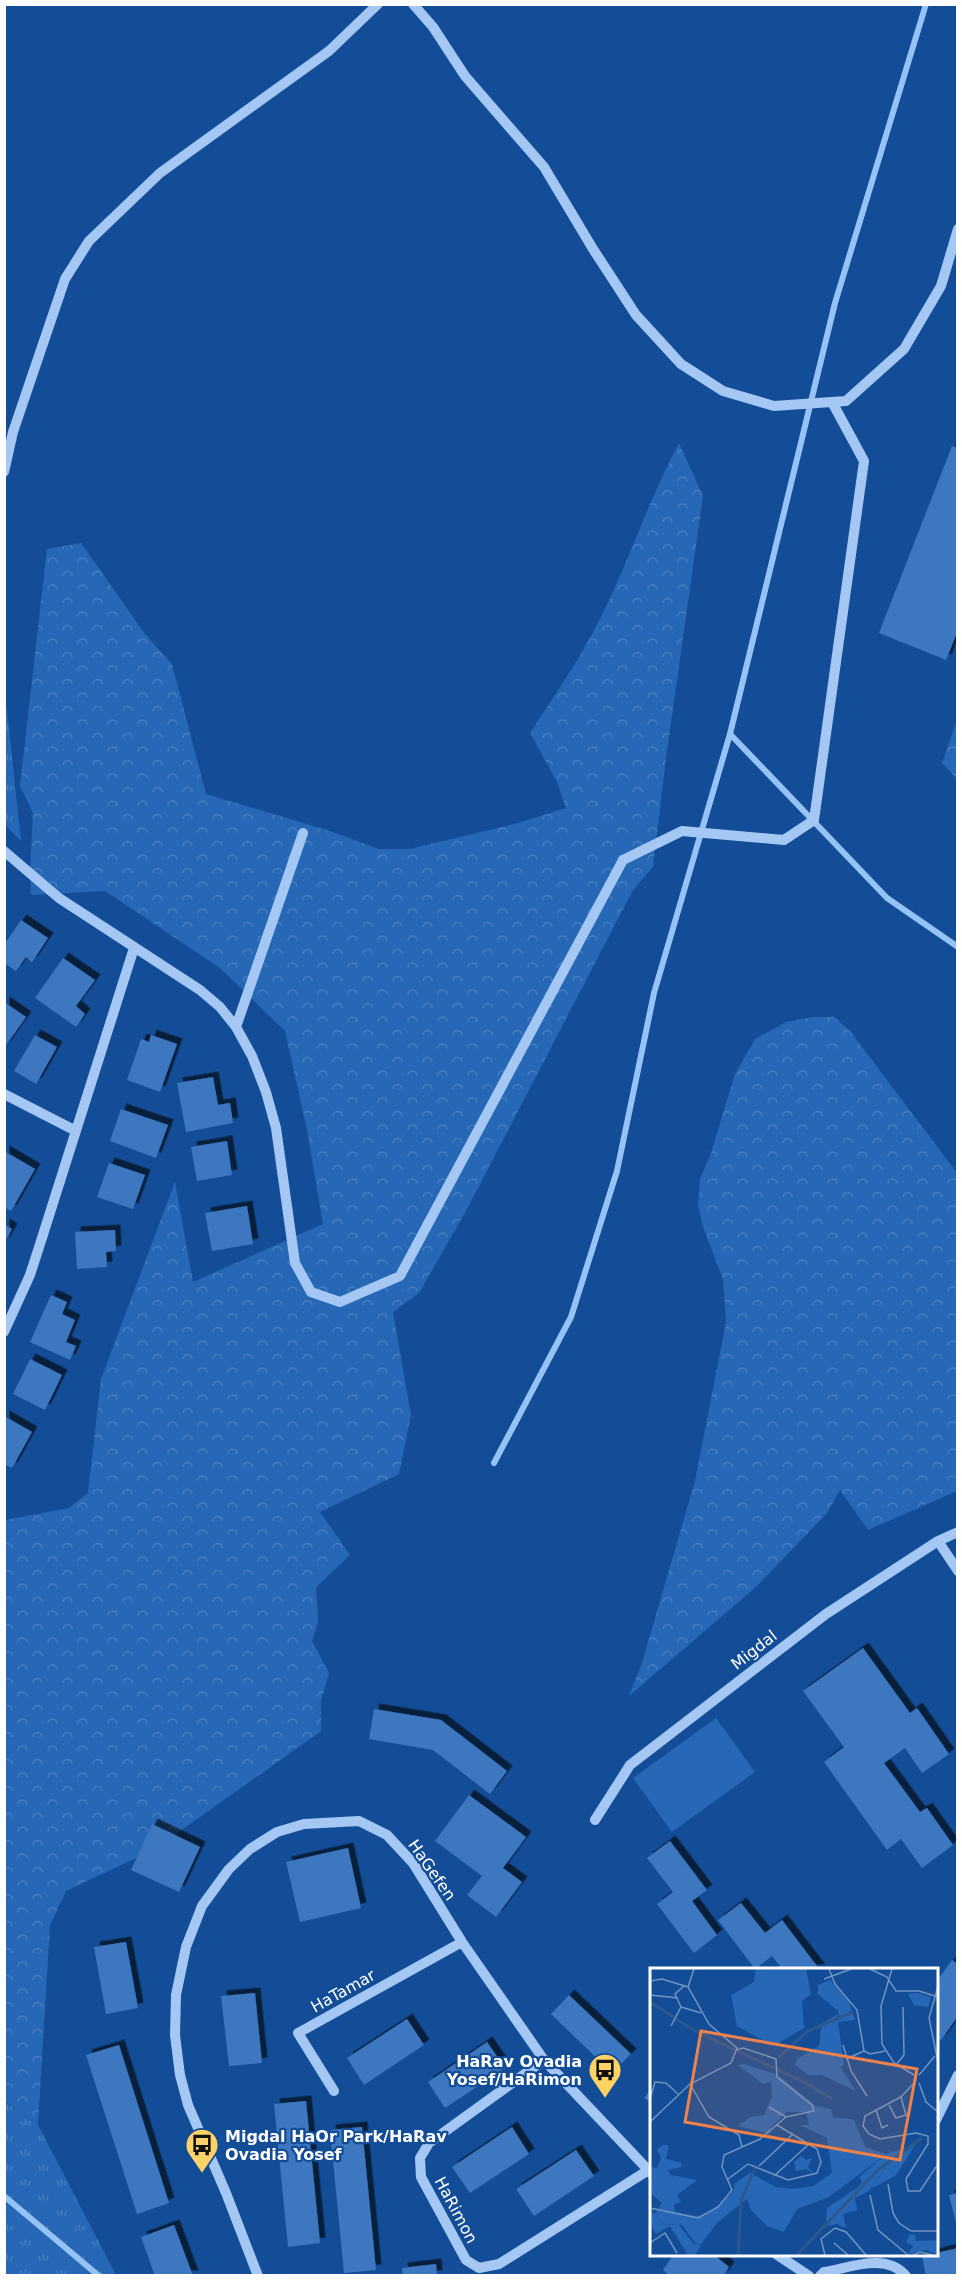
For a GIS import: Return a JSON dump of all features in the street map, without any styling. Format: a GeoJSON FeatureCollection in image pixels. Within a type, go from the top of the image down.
{"type":"FeatureCollection","features":[{"type":"Feature","properties":{"kind":"street"},"geometry":{"type":"LineString","coordinates":[[4,472],[13,432],[65,279],[89,241],[160,173],[329,51],[378,4]]}},
{"type":"Feature","properties":{"kind":"street"},"geometry":{"type":"LineString","coordinates":[[413,4],[433,27],[465,76],[544,167],[636,315],[681,364],[723,391],[774,406],[846,401],[904,349],[941,286],[957,229]]}},
{"type":"Feature","properties":{"kind":"street"},"geometry":{"type":"LineString","coordinates":[[4,851],[58,898],[200,990],[220,1007],[236,1027],[252,1056],[266,1092],[276,1128],[295,1263],[311,1292],[340,1302],[400,1276],[623,860],[682,831],[784,840],[814,820],[864,461],[832,402]]}},
{"type":"Feature","properties":{"kind":"street"},"geometry":{"type":"LineString","coordinates":[[236,1027],[303,833]]}},
{"type":"Feature","properties":{"kind":"street"},"geometry":{"type":"LineString","coordinates":[[4,1332],[8,1317],[34,1263],[134,948]]}},
{"type":"Feature","properties":{"kind":"street"},"geometry":{"type":"LineString","coordinates":[[4,1094],[76,1131]]}},
{"type":"Feature","properties":{"kind":"street","name":"Migdal"},"geometry":{"type":"LineString","coordinates":[[595,1820],[630,1765],[826,1614],[938,1541],[957,1532]]}},
{"type":"Feature","properties":{"kind":"street"},"geometry":{"type":"LineString","coordinates":[[938,1541],[957,1570]]}},
{"type":"Feature","properties":{"kind":"street","name":"HaGefen"},"geometry":{"type":"LineString","coordinates":[[258,2276],[226,2193],[188,2105],[180,2075],[175,2035],[176,1995],[186,1947],[202,1906],[229,1869],[250,1849],[277,1832],[304,1824],[359,1821],[387,1835],[413,1863],[462,1942],[544,2060],[649,2173]]}},
{"type":"Feature","properties":{"kind":"street","name":"HaTamar"},"geometry":{"type":"LineString","coordinates":[[334,2091],[297,2033],[462,1942]]}},
{"type":"Feature","properties":{"kind":"street","name":"HaRimon"},"geometry":{"type":"LineString","coordinates":[[544,2060],[429,2143],[420,2158],[421,2177],[466,2260],[479,2268],[499,2264],[649,2173]]}},
{"type":"Feature","properties":{"kind":"street"},"geometry":{"type":"LineString","coordinates":[[938,2116],[957,2074]]}},
{"type":"Feature","properties":{"kind":"street"},"geometry":{"type":"LineString","coordinates":[[779,2256],[809,2276]]}},
{"type":"Feature","properties":{"kind":"street"},"geometry":{"type":"LineString","coordinates":[[820,2276],[824,2272],[895,2260],[906,2276]]}},
{"type":"Feature","properties":{"kind":"green space"},"geometry":{"type":"Polygon","coordinates":[[[679,443],[703,496],[653,867],[633,890],[466,1211],[419,1293],[393,1312],[411,1415],[399,1474],[320,1512],[350,1555],[316,1587],[318,1622],[312,1641],[329,1673],[321,1701],[321,1731],[155,1849],[66,1891],[50,1925],[38,2125],[5,2101],[5,1520],[69,1508],[88,1493],[101,1379],[175,1182],[193,1282],[323,1224],[307,1130],[285,1031],[220,968],[105,891],[31,895],[33,813],[20,786],[47,549],[81,543],[145,634],[172,664],[206,794],[327,830],[379,849],[410,849],[518,823],[566,808],[557,782],[530,733],[573,667],[602,616],[660,481],[679,443]]]}},
{"type":"Feature","properties":{"kind":"green space"},"geometry":{"type":"Polygon","coordinates":[[[5,708],[7,710],[21,841],[5,825],[5,708]]]}},
{"type":"Feature","properties":{"kind":"green space"},"geometry":{"type":"Polygon","coordinates":[[[957,720],[957,779],[942,763],[957,720]]]}},
{"type":"Feature","properties":{"kind":"green space"},"geometry":{"type":"Polygon","coordinates":[[[813,1017],[834,1017],[850,1031],[957,1173],[957,1491],[868,1530],[840,1490],[827,1513],[757,1586],[629,1696],[642,1663],[695,1481],[726,1322],[723,1279],[704,1230],[698,1206],[700,1179],[711,1153],[735,1074],[755,1039],[786,1022],[813,1017]]]}},
{"type":"Feature","properties":{"kind":"green space"},"geometry":{"type":"Polygon","coordinates":[[[716,1718],[755,1772],[672,1832],[633,1778],[716,1718]]]}},
{"type":"Feature","properties":{"kind":"green space"},"geometry":{"type":"Polygon","coordinates":[[[4,2101],[38,2125],[116,2275],[5,2275],[4,2101]]]}},
{"type":"Feature","properties":{"kind":"building"},"geometry":{"type":"Polygon","coordinates":[[[952,446],[958,448],[958,630],[946,660],[879,633],[952,446]]]}},
{"type":"Feature","properties":{"kind":"building"},"geometry":{"type":"Polygon","coordinates":[[[21,920],[48,938],[32,962],[26,957],[16,971],[4,963],[4,945],[21,920]]]}},
{"type":"Feature","properties":{"kind":"building"},"geometry":{"type":"Polygon","coordinates":[[[63,958],[95,980],[76,1006],[85,1014],[76,1027],[35,998],[63,958]]]}},
{"type":"Feature","properties":{"kind":"building"},"geometry":{"type":"Polygon","coordinates":[[[4,1002],[26,1017],[4,1048],[4,1002]]]}},
{"type":"Feature","properties":{"kind":"building"},"geometry":{"type":"Polygon","coordinates":[[[35,1035],[57,1047],[36,1084],[14,1071],[35,1035]]]}},
{"type":"Feature","properties":{"kind":"building"},"geometry":{"type":"Polygon","coordinates":[[[151,1035],[177,1044],[160,1092],[127,1080],[141,1039],[149,1042],[151,1035]]]}},
{"type":"Feature","properties":{"kind":"building"},"geometry":{"type":"Polygon","coordinates":[[[213,1077],[218,1105],[230,1103],[233,1123],[186,1132],[177,1083],[213,1077]]]}},
{"type":"Feature","properties":{"kind":"building"},"geometry":{"type":"Polygon","coordinates":[[[121,1109],[168,1125],[156,1158],[110,1141],[121,1109]]]}},
{"type":"Feature","properties":{"kind":"building"},"geometry":{"type":"Polygon","coordinates":[[[227,1141],[232,1175],[197,1181],[191,1147],[227,1141]]]}},
{"type":"Feature","properties":{"kind":"building"},"geometry":{"type":"Polygon","coordinates":[[[4,1151],[35,1169],[11,1211],[4,1207],[4,1151]]]}},
{"type":"Feature","properties":{"kind":"building"},"geometry":{"type":"Polygon","coordinates":[[[109,1163],[145,1175],[133,1209],[97,1197],[109,1163]]]}},
{"type":"Feature","properties":{"kind":"building"},"geometry":{"type":"Polygon","coordinates":[[[247,1206],[253,1244],[212,1251],[205,1213],[247,1206]]]}},
{"type":"Feature","properties":{"kind":"building"},"geometry":{"type":"Polygon","coordinates":[[[4,1224],[12,1229],[4,1243],[4,1224]]]}},
{"type":"Feature","properties":{"kind":"building"},"geometry":{"type":"Polygon","coordinates":[[[115,1230],[116,1251],[106,1252],[107,1267],[77,1269],[75,1232],[115,1230]]]}},
{"type":"Feature","properties":{"kind":"building"},"geometry":{"type":"Polygon","coordinates":[[[51,1295],[67,1302],[62,1314],[75,1320],[66,1342],[76,1346],[70,1360],[30,1342],[51,1295]]]}},
{"type":"Feature","properties":{"kind":"building"},"geometry":{"type":"Polygon","coordinates":[[[30,1359],[62,1375],[45,1410],[13,1394],[30,1359]]]}},
{"type":"Feature","properties":{"kind":"building"},"geometry":{"type":"Polygon","coordinates":[[[4,1416],[32,1432],[12,1468],[4,1464],[4,1416]]]}},
{"type":"Feature","properties":{"kind":"building"},"geometry":{"type":"Polygon","coordinates":[[[863,1648],[910,1713],[917,1708],[949,1754],[922,1773],[905,1748],[884,1763],[920,1812],[927,1808],[953,1845],[922,1868],[901,1839],[887,1850],[824,1762],[844,1747],[803,1691],[863,1648]]]}},
{"type":"Feature","properties":{"kind":"building"},"geometry":{"type":"Polygon","coordinates":[[[374,1709],[441,1720],[507,1771],[490,1794],[433,1750],[369,1739],[374,1709]]]}},
{"type":"Feature","properties":{"kind":"building"},"geometry":{"type":"Polygon","coordinates":[[[469,1795],[526,1837],[503,1868],[522,1882],[496,1917],[467,1895],[482,1876],[435,1841],[469,1795]]]}},
{"type":"Feature","properties":{"kind":"building"},"geometry":{"type":"Polygon","coordinates":[[[152,1824],[200,1847],[179,1892],[131,1870],[152,1824]]]}},
{"type":"Feature","properties":{"kind":"building"},"geometry":{"type":"Polygon","coordinates":[[[670,1841],[707,1890],[692,1901],[717,1935],[694,1953],[657,1904],[673,1892],[647,1858],[670,1841]]]}},
{"type":"Feature","properties":{"kind":"building"},"geometry":{"type":"Polygon","coordinates":[[[348,1848],[361,1908],[300,1922],[286,1862],[348,1848]]]}},
{"type":"Feature","properties":{"kind":"building"},"geometry":{"type":"Polygon","coordinates":[[[741,1903],[765,1933],[782,1920],[818,1968],[781,1968],[772,1956],[754,1968],[718,1920],[741,1903]]]}},
{"type":"Feature","properties":{"kind":"building"},"geometry":{"type":"Polygon","coordinates":[[[126,1942],[138,2008],[106,2014],[94,1947],[126,1942]]]}},
{"type":"Feature","properties":{"kind":"building"},"geometry":{"type":"Polygon","coordinates":[[[952,1960],[958,1964],[958,2016],[941,2040],[938,2038],[938,1979],[952,1960]]]}},
{"type":"Feature","properties":{"kind":"building"},"geometry":{"type":"Polygon","coordinates":[[[255,1993],[262,2063],[229,2066],[221,1996],[255,1993]]]}},
{"type":"Feature","properties":{"kind":"building"},"geometry":{"type":"Polygon","coordinates":[[[569,1995],[631,2054],[612,2073],[551,2014],[569,1995]]]}},
{"type":"Feature","properties":{"kind":"building"},"geometry":{"type":"Polygon","coordinates":[[[407,2019],[424,2045],[364,2085],[347,2058],[407,2019]]]}},
{"type":"Feature","properties":{"kind":"building"},"geometry":{"type":"Polygon","coordinates":[[[487,2042],[505,2068],[445,2108],[428,2082],[487,2042]]]}},
{"type":"Feature","properties":{"kind":"building"},"geometry":{"type":"Polygon","coordinates":[[[119,2045],[169,2203],[137,2214],[86,2055],[119,2045]]]}},
{"type":"Feature","properties":{"kind":"building"},"geometry":{"type":"Polygon","coordinates":[[[650,2090],[650,2102],[644,2098],[650,2090]]]}},
{"type":"Feature","properties":{"kind":"building"},"geometry":{"type":"Polygon","coordinates":[[[306,2101],[320,2243],[288,2247],[274,2104],[306,2101]]]}},
{"type":"Feature","properties":{"kind":"building"},"geometry":{"type":"Polygon","coordinates":[[[362,2127],[376,2270],[344,2273],[330,2130],[362,2127]]]}},
{"type":"Feature","properties":{"kind":"building"},"geometry":{"type":"Polygon","coordinates":[[[512,2127],[529,2154],[470,2193],[452,2167],[512,2127]]]}},
{"type":"Feature","properties":{"kind":"building"},"geometry":{"type":"Polygon","coordinates":[[[576,2150],[594,2176],[534,2216],[516,2189],[576,2150]]]}},
{"type":"Feature","properties":{"kind":"building"},"geometry":{"type":"Polygon","coordinates":[[[958,2193],[958,2227],[957,2227],[949,2195],[958,2193]]]}},
{"type":"Feature","properties":{"kind":"building"},"geometry":{"type":"Polygon","coordinates":[[[174,2225],[193,2276],[155,2276],[141,2237],[174,2225]]]}},
{"type":"Feature","properties":{"kind":"building"},"geometry":{"type":"Polygon","coordinates":[[[958,2248],[958,2276],[926,2276],[922,2256],[938,2256],[938,2253],[958,2248]]]}},
{"type":"Feature","properties":{"kind":"building"},"geometry":{"type":"Polygon","coordinates":[[[673,2256],[715,2256],[729,2267],[723,2276],[670,2276],[663,2270],[673,2256]]]}},
{"type":"Feature","properties":{"kind":"building"},"geometry":{"type":"Polygon","coordinates":[[[436,2264],[437,2276],[403,2276],[402,2268],[436,2264]]]}},
{"type":"Feature","properties":{"kind":"waterway"},"geometry":{"type":"LineString","coordinates":[[494,1463],[571,1317],[617,1171],[654,993],[730,734],[835,303],[926,4]]}},
{"type":"Feature","properties":{"kind":"waterway"},"geometry":{"type":"LineString","coordinates":[[730,734],[887,898],[958,947]]}},
{"type":"Feature","properties":{"kind":"waterway"},"geometry":{"type":"LineString","coordinates":[[4,2196],[99,2276]]}},
{"type":"Feature","properties":{"kind":"place","name":"HaRav Ovadia Yosef/HaRimon"},"geometry":{"type":"Point","coordinates":[605,2099]}},
{"type":"Feature","properties":{"kind":"place","name":"Migdal HaOr Park/HaRav Ovadia Yosef"},"geometry":{"type":"Point","coordinates":[202,2174]}}]}
